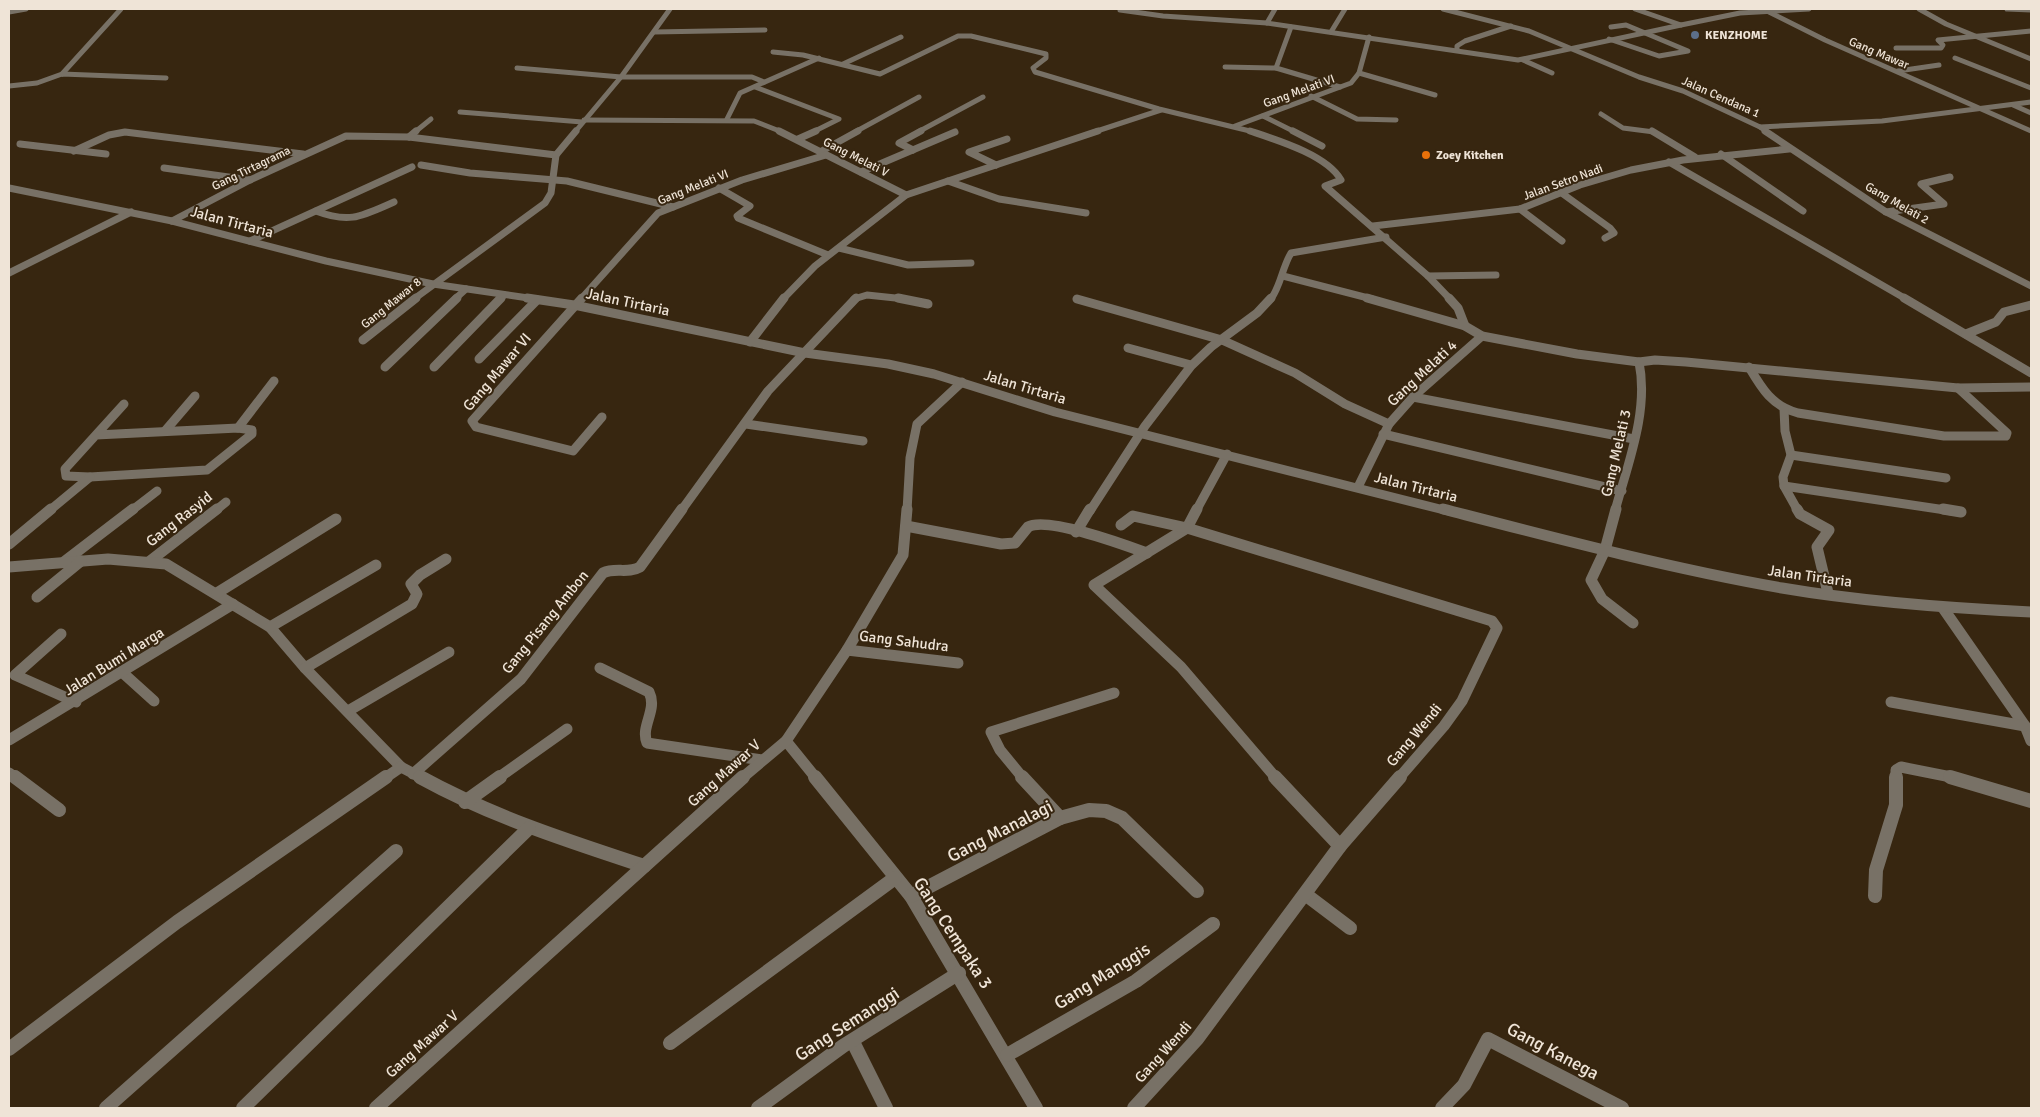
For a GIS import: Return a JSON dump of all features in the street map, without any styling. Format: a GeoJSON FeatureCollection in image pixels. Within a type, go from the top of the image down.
{"type":"FeatureCollection","features":[{"type":"Feature","properties":{"kind":"street"},"geometry":{"type":"LineString","coordinates":[[9,12],[26,9]]}},
{"type":"Feature","properties":{"kind":"street"},"geometry":{"type":"LineString","coordinates":[[62,74],[121,9]]}},
{"type":"Feature","properties":{"kind":"street"},"geometry":{"type":"LineString","coordinates":[[554,180],[556,155],[621,77],[670,9]]}},
{"type":"Feature","properties":{"kind":"street"},"geometry":{"type":"LineString","coordinates":[[1267,23],[1275,9]]}},
{"type":"Feature","properties":{"kind":"street"},"geometry":{"type":"LineString","coordinates":[[1331,32],[1345,9]]}},
{"type":"Feature","properties":{"kind":"street","name":"Jalan Cendana 1"},"geometry":{"type":"LineString","coordinates":[[1443,9],[1458,10],[1512,26],[1571,48],[1639,77],[1683,91],[1760,127],[1882,121],[2031,102]]}},
{"type":"Feature","properties":{"kind":"street"},"geometry":{"type":"LineString","coordinates":[[1635,9],[1681,25]]}},
{"type":"Feature","properties":{"kind":"street"},"geometry":{"type":"LineString","coordinates":[[1731,9],[1740,13]]}},
{"type":"Feature","properties":{"kind":"street"},"geometry":{"type":"LineString","coordinates":[[1523,60],[1609,39],[1740,13],[1808,9]]}},
{"type":"Feature","properties":{"kind":"street"},"geometry":{"type":"LineString","coordinates":[[1919,9],[1928,16],[2031,59]]}},
{"type":"Feature","properties":{"kind":"street"},"geometry":{"type":"LineString","coordinates":[[2007,9],[2031,10]]}},
{"type":"Feature","properties":{"kind":"street"},"geometry":{"type":"LineString","coordinates":[[1120,10],[1162,16],[1267,23],[1458,49],[1523,60],[1552,73]]}},
{"type":"Feature","properties":{"kind":"street","name":"Gang Mawar"},"geometry":{"type":"LineString","coordinates":[[1769,12],[1825,40],[2031,131]]}},
{"type":"Feature","properties":{"kind":"street"},"geometry":{"type":"LineString","coordinates":[[1609,39],[1659,56],[1688,51],[1623,24],[1611,27]]}},
{"type":"Feature","properties":{"kind":"street"},"geometry":{"type":"LineString","coordinates":[[1458,49],[1457,46],[1465,41],[1512,26]]}},
{"type":"Feature","properties":{"kind":"street"},"geometry":{"type":"LineString","coordinates":[[1276,68],[1287,43],[1291,27]]}},
{"type":"Feature","properties":{"kind":"street"},"geometry":{"type":"LineString","coordinates":[[654,32],[765,30]]}},
{"type":"Feature","properties":{"kind":"street"},"geometry":{"type":"LineString","coordinates":[[1896,48],[1942,48],[1943,45],[1938,40],[2031,31]]}},
{"type":"Feature","properties":{"kind":"street"},"geometry":{"type":"LineString","coordinates":[[773,52],[819,58],[875,73],[884,73],[954,36],[971,36],[1046,54],[1046,58],[1033,68],[1034,72],[1162,110],[1234,126],[1318,158],[1334,168],[1341,180],[1326,184],[1325,186],[1386,237],[1428,276],[1458,308],[1465,326]]}},
{"type":"Feature","properties":{"kind":"street"},"geometry":{"type":"LineString","coordinates":[[843,64],[901,37]]}},
{"type":"Feature","properties":{"kind":"street"},"geometry":{"type":"LineString","coordinates":[[1369,37],[1360,72],[1435,95]]}},
{"type":"Feature","properties":{"kind":"street"},"geometry":{"type":"LineString","coordinates":[[727,119],[737,96],[819,58]]}},
{"type":"Feature","properties":{"kind":"street"},"geometry":{"type":"LineString","coordinates":[[1955,58],[2031,88]]}},
{"type":"Feature","properties":{"kind":"street"},"geometry":{"type":"LineString","coordinates":[[1897,71],[1939,65]]}},
{"type":"Feature","properties":{"kind":"street"},"geometry":{"type":"LineString","coordinates":[[1225,67],[1276,68],[1340,87]]}},
{"type":"Feature","properties":{"kind":"street"},"geometry":{"type":"LineString","coordinates":[[517,68],[621,77],[752,77],[764,82]]}},
{"type":"Feature","properties":{"kind":"street","name":"Gang Melati VI"},"geometry":{"type":"LineString","coordinates":[[1234,126],[1311,96],[1351,83],[1360,72]]}},
{"type":"Feature","properties":{"kind":"street"},"geometry":{"type":"LineString","coordinates":[[9,86],[37,83],[62,74],[166,78]]}},
{"type":"Feature","properties":{"kind":"street"},"geometry":{"type":"LineString","coordinates":[[755,87],[839,119],[837,122],[798,139]]}},
{"type":"Feature","properties":{"kind":"street"},"geometry":{"type":"LineString","coordinates":[[1311,96],[1357,119],[1379,118],[1396,120]]}},
{"type":"Feature","properties":{"kind":"street"},"geometry":{"type":"LineString","coordinates":[[913,150],[899,142],[983,97]]}},
{"type":"Feature","properties":{"kind":"street","name":"Gang Melati VI"},"geometry":{"type":"LineString","coordinates":[[574,305],[652,218],[673,207],[720,188],[823,153],[919,98]]}},
{"type":"Feature","properties":{"kind":"street"},"geometry":{"type":"LineString","coordinates":[[2012,105],[2031,113]]}},
{"type":"Feature","properties":{"kind":"street"},"geometry":{"type":"LineString","coordinates":[[750,342],[783,299],[828,255],[906,195],[1162,110]]}},
{"type":"Feature","properties":{"kind":"street","name":"Gang Melati V"},"geometry":{"type":"LineString","coordinates":[[460,112],[583,121],[727,119],[754,121],[798,139],[906,195]]}},
{"type":"Feature","properties":{"kind":"street"},"geometry":{"type":"LineString","coordinates":[[1601,114],[1623,128],[1652,131],[1695,157]]}},
{"type":"Feature","properties":{"kind":"street"},"geometry":{"type":"LineString","coordinates":[[1263,116],[1322,146]]}},
{"type":"Feature","properties":{"kind":"street"},"geometry":{"type":"LineString","coordinates":[[408,137],[431,119]]}},
{"type":"Feature","properties":{"kind":"street","name":"Gang Melati 2"},"geometry":{"type":"LineString","coordinates":[[1760,127],[1886,212],[2031,286]]}},
{"type":"Feature","properties":{"kind":"street"},"geometry":{"type":"LineString","coordinates":[[74,151],[109,135],[125,132],[304,154]]}},
{"type":"Feature","properties":{"kind":"street"},"geometry":{"type":"LineString","coordinates":[[861,172],[955,132]]}},
{"type":"Feature","properties":{"kind":"street","name":"Gang Tirtagrama"},"geometry":{"type":"LineString","coordinates":[[172,221],[304,154],[340,138],[356,135],[408,137],[556,155]]}},
{"type":"Feature","properties":{"kind":"street"},"geometry":{"type":"LineString","coordinates":[[996,165],[969,152],[1007,138]]}},
{"type":"Feature","properties":{"kind":"street"},"geometry":{"type":"LineString","coordinates":[[20,144],[106,154]]}},
{"type":"Feature","properties":{"kind":"street","name":"Jalan Setro Nadi"},"geometry":{"type":"LineString","coordinates":[[1373,226],[1520,209],[1563,194],[1579,186],[1669,162],[1721,154],[1790,149]]}},
{"type":"Feature","properties":{"kind":"street"},"geometry":{"type":"LineString","coordinates":[[1721,154],[1804,211]]}},
{"type":"Feature","properties":{"kind":"street"},"geometry":{"type":"LineString","coordinates":[[1669,162],[2031,373]]}},
{"type":"Feature","properties":{"kind":"street"},"geometry":{"type":"LineString","coordinates":[[421,165],[470,173],[554,180],[599,187],[673,207]]}},
{"type":"Feature","properties":{"kind":"street"},"geometry":{"type":"LineString","coordinates":[[250,241],[412,167]]}},
{"type":"Feature","properties":{"kind":"street"},"geometry":{"type":"LineString","coordinates":[[164,168],[250,180]]}},
{"type":"Feature","properties":{"kind":"street"},"geometry":{"type":"LineString","coordinates":[[1886,212],[1944,204],[1921,184],[1950,177]]}},
{"type":"Feature","properties":{"kind":"street","name":"Gang Mawar 8"},"geometry":{"type":"LineString","coordinates":[[363,340],[434,284],[537,210],[551,193],[554,180]]}},
{"type":"Feature","properties":{"kind":"street"},"geometry":{"type":"LineString","coordinates":[[948,181],[999,199],[1086,213]]}},
{"type":"Feature","properties":{"kind":"street","name":"Jalan Tirtaria"},"geometry":{"type":"LineString","coordinates":[[9,188],[172,221],[318,259],[434,284],[574,305],[805,353],[888,364],[962,382],[1055,412],[1605,550],[1783,588],[1943,608],[2031,612]]}},
{"type":"Feature","properties":{"kind":"street"},"geometry":{"type":"LineString","coordinates":[[720,188],[750,206],[737,216],[738,218],[828,255]]}},
{"type":"Feature","properties":{"kind":"street"},"geometry":{"type":"LineString","coordinates":[[1563,194],[1610,228],[1614,233],[1606,238]]}},
{"type":"Feature","properties":{"kind":"street"},"geometry":{"type":"LineString","coordinates":[[316,211],[334,218],[348,220],[394,202]]}},
{"type":"Feature","properties":{"kind":"street"},"geometry":{"type":"LineString","coordinates":[[1520,209],[1562,241]]}},
{"type":"Feature","properties":{"kind":"street"},"geometry":{"type":"LineString","coordinates":[[9,273],[131,212]]}},
{"type":"Feature","properties":{"kind":"street"},"geometry":{"type":"LineString","coordinates":[[1076,532],[1139,433],[1191,366],[1201,355],[1251,320],[1276,292],[1283,276],[1283,267],[1291,254],[1386,237]]}},
{"type":"Feature","properties":{"kind":"street"},"geometry":{"type":"LineString","coordinates":[[839,248],[908,265],[970,263]]}},
{"type":"Feature","properties":{"kind":"street"},"geometry":{"type":"LineString","coordinates":[[9,262],[23,266]]}},
{"type":"Feature","properties":{"kind":"street"},"geometry":{"type":"LineString","coordinates":[[1428,276],[1496,275]]}},
{"type":"Feature","properties":{"kind":"street"},"geometry":{"type":"LineString","coordinates":[[1283,276],[1348,291],[1465,326],[1482,336],[1577,354],[1639,362],[1655,360],[1749,367],[1958,388],[2031,387]]}},
{"type":"Feature","properties":{"kind":"street"},"geometry":{"type":"LineString","coordinates":[[385,366],[466,289]]}},
{"type":"Feature","properties":{"kind":"street","name":"Gang Pisang Ambon"},"geometry":{"type":"LineString","coordinates":[[9,1050],[177,922],[442,750],[521,678],[603,573],[610,569],[627,572],[640,567],[775,382],[805,353],[856,296],[868,294],[928,304]]}},
{"type":"Feature","properties":{"kind":"street"},"geometry":{"type":"LineString","coordinates":[[434,367],[504,295]]}},
{"type":"Feature","properties":{"kind":"street"},"geometry":{"type":"LineString","coordinates":[[1077,299],[1222,340],[1288,369],[1345,404],[1389,424]]}},
{"type":"Feature","properties":{"kind":"street"},"geometry":{"type":"LineString","coordinates":[[479,358],[537,300]]}},
{"type":"Feature","properties":{"kind":"street","name":"Gang Mawar VI"},"geometry":{"type":"LineString","coordinates":[[574,305],[472,421],[476,427],[573,451],[602,417]]}},
{"type":"Feature","properties":{"kind":"street"},"geometry":{"type":"LineString","coordinates":[[1966,334],[1996,322],[2004,312],[2031,305]]}},
{"type":"Feature","properties":{"kind":"street","name":"Gang Melati 4"},"geometry":{"type":"LineString","coordinates":[[1358,487],[1389,424],[1413,397],[1482,336]]}},
{"type":"Feature","properties":{"kind":"street"},"geometry":{"type":"LineString","coordinates":[[1128,348],[1191,366]]}},
{"type":"Feature","properties":{"kind":"street","name":"Gang Melati 3"},"geometry":{"type":"LineString","coordinates":[[1633,623],[1600,598],[1593,588],[1591,580],[1605,550],[1622,491],[1634,439],[1642,402],[1643,382],[1639,362]]}},
{"type":"Feature","properties":{"kind":"street"},"geometry":{"type":"LineString","coordinates":[[1749,367],[1766,395],[1784,409],[1922,432],[1978,437],[2006,436],[2001,427],[1958,388]]}},
{"type":"Feature","properties":{"kind":"street"},"geometry":{"type":"LineString","coordinates":[[238,428],[274,382]]}},
{"type":"Feature","properties":{"kind":"street","name":"Gang Mawar V"},"geometry":{"type":"LineString","coordinates":[[376,1108],[762,760],[786,741],[847,650],[903,555],[910,458],[917,424],[962,382]]}},
{"type":"Feature","properties":{"kind":"street"},"geometry":{"type":"LineString","coordinates":[[165,431],[195,396]]}},
{"type":"Feature","properties":{"kind":"street"},"geometry":{"type":"LineString","coordinates":[[1413,397],[1634,439]]}},
{"type":"Feature","properties":{"kind":"street"},"geometry":{"type":"LineString","coordinates":[[96,435],[238,428],[252,430],[252,434],[216,466],[207,470],[90,477],[66,476],[64,472],[96,435],[124,404]]}},
{"type":"Feature","properties":{"kind":"street"},"geometry":{"type":"LineString","coordinates":[[1784,409],[1785,431],[1791,455],[1783,477],[1784,486],[1800,514],[1829,530],[1816,547],[1828,593]]}},
{"type":"Feature","properties":{"kind":"street"},"geometry":{"type":"LineString","coordinates":[[746,424],[863,441]]}},
{"type":"Feature","properties":{"kind":"street"},"geometry":{"type":"LineString","coordinates":[[1383,434],[1622,491]]}},
{"type":"Feature","properties":{"kind":"street"},"geometry":{"type":"LineString","coordinates":[[1227,454],[1187,528],[1099,580],[1094,585],[1182,668],[1298,804],[1340,846]]}},
{"type":"Feature","properties":{"kind":"street"},"geometry":{"type":"LineString","coordinates":[[1791,455],[1946,478]]}},
{"type":"Feature","properties":{"kind":"street"},"geometry":{"type":"LineString","coordinates":[[9,544],[90,477]]}},
{"type":"Feature","properties":{"kind":"street"},"geometry":{"type":"LineString","coordinates":[[1784,486],[1961,512]]}},
{"type":"Feature","properties":{"kind":"street"},"geometry":{"type":"LineString","coordinates":[[65,561],[157,491]]}},
{"type":"Feature","properties":{"kind":"street","name":"Gang Rasyid"},"geometry":{"type":"LineString","coordinates":[[150,560],[226,502]]}},
{"type":"Feature","properties":{"kind":"street"},"geometry":{"type":"LineString","coordinates":[[1121,524],[1133,516],[1187,528]]}},
{"type":"Feature","properties":{"kind":"street"},"geometry":{"type":"LineString","coordinates":[[217,593],[336,519]]}},
{"type":"Feature","properties":{"kind":"street"},"geometry":{"type":"LineString","coordinates":[[906,526],[1001,544],[1015,543],[1027,527],[1035,524],[1076,532],[1147,553]]}},
{"type":"Feature","properties":{"kind":"street","name":"Gang Wendi"},"geometry":{"type":"LineString","coordinates":[[1134,1108],[1198,1039],[1340,846],[1444,726],[1462,701],[1497,628],[1496,624],[1483,617],[1187,528]]}},
{"type":"Feature","properties":{"kind":"street"},"geometry":{"type":"LineString","coordinates":[[305,668],[412,604],[417,594],[411,584],[420,575],[446,559]]}},
{"type":"Feature","properties":{"kind":"street"},"geometry":{"type":"LineString","coordinates":[[9,567],[65,561],[150,560],[166,564],[217,593],[270,627],[305,668],[407,771],[465,802],[529,828],[644,866]]}},
{"type":"Feature","properties":{"kind":"street"},"geometry":{"type":"LineString","coordinates":[[37,597],[81,561]]}},
{"type":"Feature","properties":{"kind":"street"},"geometry":{"type":"LineString","coordinates":[[270,627],[376,565]]}},
{"type":"Feature","properties":{"kind":"street","name":"Jalan Bumi Marga"},"geometry":{"type":"LineString","coordinates":[[9,740],[76,702],[234,604]]}},
{"type":"Feature","properties":{"kind":"street"},"geometry":{"type":"LineString","coordinates":[[1943,608],[2025,726],[2031,741]]}},
{"type":"Feature","properties":{"kind":"street"},"geometry":{"type":"LineString","coordinates":[[61,634],[12,673],[76,702]]}},
{"type":"Feature","properties":{"kind":"street","name":"Gang Sahudra"},"geometry":{"type":"LineString","coordinates":[[847,650],[958,663]]}},
{"type":"Feature","properties":{"kind":"street"},"geometry":{"type":"LineString","coordinates":[[348,711],[449,652]]}},
{"type":"Feature","properties":{"kind":"street"},"geometry":{"type":"LineString","coordinates":[[600,668],[652,695],[653,704],[644,736],[646,743],[762,760]]}},
{"type":"Feature","properties":{"kind":"street"},"geometry":{"type":"LineString","coordinates":[[123,673],[154,701]]}},
{"type":"Feature","properties":{"kind":"street"},"geometry":{"type":"LineString","coordinates":[[1060,818],[1001,753],[991,736],[991,732],[1114,693]]}},
{"type":"Feature","properties":{"kind":"street"},"geometry":{"type":"LineString","coordinates":[[1891,702],[2025,726]]}},
{"type":"Feature","properties":{"kind":"street"},"geometry":{"type":"LineString","coordinates":[[465,802],[567,729]]}},
{"type":"Feature","properties":{"kind":"street","name":"Gang Cempaka 3"},"geometry":{"type":"LineString","coordinates":[[786,741],[895,878],[912,896],[1007,1055],[1036,1108]]}},
{"type":"Feature","properties":{"kind":"street"},"geometry":{"type":"LineString","coordinates":[[1875,896],[1876,870],[1896,806],[1896,770],[1900,767],[1968,781],[2031,801]]}},
{"type":"Feature","properties":{"kind":"street"},"geometry":{"type":"LineString","coordinates":[[9,773],[59,810]]}},
{"type":"Feature","properties":{"kind":"street","name":"Gang Manalagi"},"geometry":{"type":"LineString","coordinates":[[912,896],[1060,818],[1089,810],[1115,814],[1197,891]]}},
{"type":"Feature","properties":{"kind":"street"},"geometry":{"type":"LineString","coordinates":[[243,1108],[529,828]]}},
{"type":"Feature","properties":{"kind":"street"},"geometry":{"type":"LineString","coordinates":[[106,1108],[396,850]]}},
{"type":"Feature","properties":{"kind":"street"},"geometry":{"type":"LineString","coordinates":[[670,1043],[895,878]]}},
{"type":"Feature","properties":{"kind":"street"},"geometry":{"type":"LineString","coordinates":[[1305,894],[1350,928]]}},
{"type":"Feature","properties":{"kind":"street","name":"Gang Manggis"},"geometry":{"type":"LineString","coordinates":[[1007,1055],[1136,981],[1213,924]]}},
{"type":"Feature","properties":{"kind":"street","name":"Gang Semanggi"},"geometry":{"type":"LineString","coordinates":[[758,1108],[843,1046],[853,1042],[959,973]]}},
{"type":"Feature","properties":{"kind":"street","name":"Gang Kanega"},"geometry":{"type":"LineString","coordinates":[[1442,1108],[1457,1098],[1472,1077],[1488,1039],[1622,1108]]}},
{"type":"Feature","properties":{"kind":"street"},"geometry":{"type":"LineString","coordinates":[[853,1042],[886,1108]]}},
{"type":"Feature","properties":{"kind":"place","name":"KENZHOME"},"geometry":{"type":"Point","coordinates":[1695,35]}},
{"type":"Feature","properties":{"kind":"place","name":"Zoey Kitchen"},"geometry":{"type":"Point","coordinates":[1426,155]}}]}
